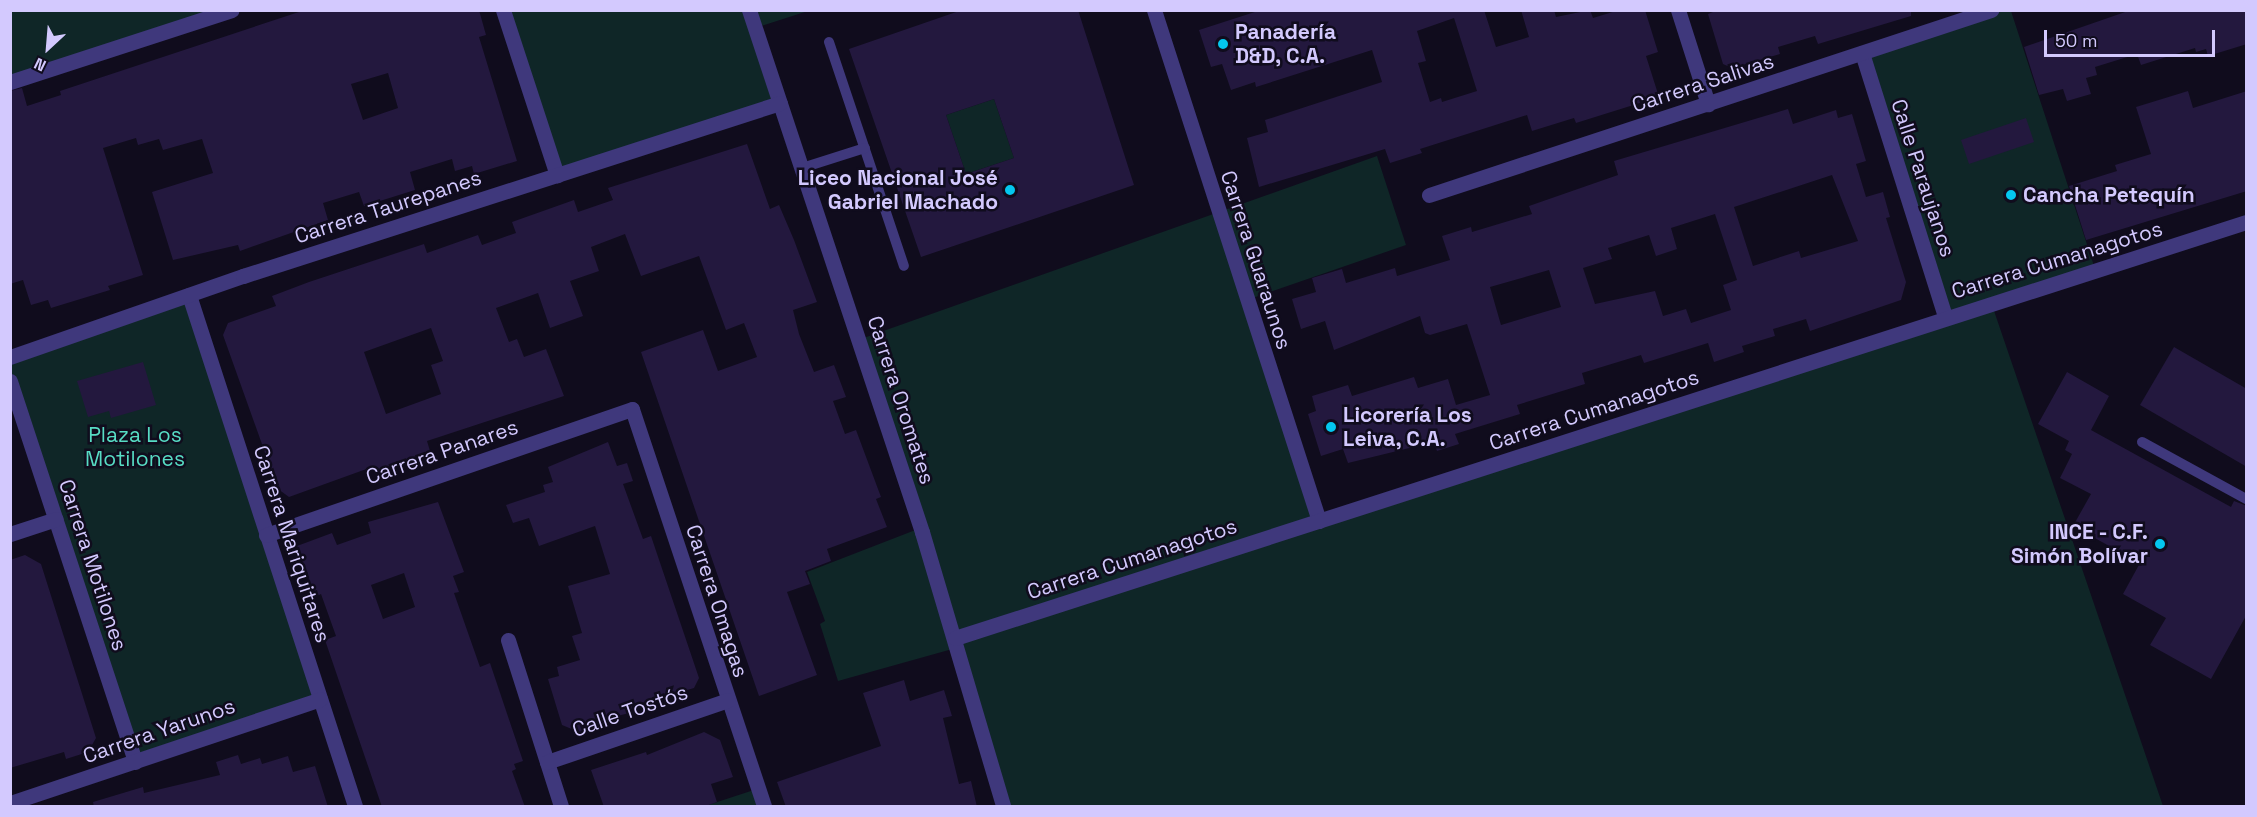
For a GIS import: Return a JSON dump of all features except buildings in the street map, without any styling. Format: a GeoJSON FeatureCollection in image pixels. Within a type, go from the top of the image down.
{"type":"FeatureCollection","features":[{"type":"Feature","properties":{"kind":"street"},"geometry":{"type":"LineString","coordinates":[[10,82],[232,10]]}},
{"type":"Feature","properties":{"kind":"street"},"geometry":{"type":"LineString","coordinates":[[503,10],[557,175]]}},
{"type":"Feature","properties":{"kind":"street","name":"Carrera Oromates"},"geometry":{"type":"LineString","coordinates":[[749,10],[955,638],[1003,807]]}},
{"type":"Feature","properties":{"kind":"street","name":"Carrera Guaraunos"},"geometry":{"type":"LineString","coordinates":[[1154,10],[1319,522]]}},
{"type":"Feature","properties":{"kind":"street"},"geometry":{"type":"LineString","coordinates":[[1678,10],[1708,104]]}},
{"type":"Feature","properties":{"kind":"street","name":"Carrera Salivas"},"geometry":{"type":"LineString","coordinates":[[1429,195],[1990,10]]}},
{"type":"Feature","properties":{"kind":"street","name":"Calle Paraujanos"},"geometry":{"type":"LineString","coordinates":[[1862,53],[1945,317]]}},
{"type":"Feature","properties":{"kind":"street","name":"Carrera Taurepanes"},"geometry":{"type":"LineString","coordinates":[[10,357],[189,295],[780,103]]}},
{"type":"Feature","properties":{"kind":"street","name":"Carrera Cumanagotos"},"geometry":{"type":"LineString","coordinates":[[955,638],[1319,522],[1945,317],[2247,222]]}},
{"type":"Feature","properties":{"kind":"street","name":"Carrera Mariquitares"},"geometry":{"type":"LineString","coordinates":[[189,295],[355,807]]}},
{"type":"Feature","properties":{"kind":"street","name":"Carrera Motilones"},"geometry":{"type":"LineString","coordinates":[[10,381],[135,762]]}},
{"type":"Feature","properties":{"kind":"street","name":"Carrera Panares"},"geometry":{"type":"LineString","coordinates":[[266,535],[632,409]]}},
{"type":"Feature","properties":{"kind":"street","name":"Carrera Omagas"},"geometry":{"type":"LineString","coordinates":[[632,409],[764,807]]}},
{"type":"Feature","properties":{"kind":"street"},"geometry":{"type":"LineString","coordinates":[[10,534],[56,519]]}},
{"type":"Feature","properties":{"kind":"street"},"geometry":{"type":"LineString","coordinates":[[508,640],[561,807]]}},
{"type":"Feature","properties":{"kind":"street","name":"Carrera Yarunos"},"geometry":{"type":"LineString","coordinates":[[10,803],[320,699]]}},
{"type":"Feature","properties":{"kind":"street","name":"Calle Tostós"},"geometry":{"type":"LineString","coordinates":[[547,762],[728,700]]}},
{"type":"Feature","properties":{"kind":"lane"},"geometry":{"type":"LineString","coordinates":[[829,42],[904,266]]}},
{"type":"Feature","properties":{"kind":"lane"},"geometry":{"type":"LineString","coordinates":[[802,168],[865,147]]}},
{"type":"Feature","properties":{"kind":"lane"},"geometry":{"type":"LineString","coordinates":[[2142,442],[2247,499]]}},
{"type":"Feature","properties":{"kind":"green space"},"geometry":{"type":"Polygon","coordinates":[[[11,10],[232,11],[11,82],[11,10]]]}},
{"type":"Feature","properties":{"kind":"green space"},"geometry":{"type":"Polygon","coordinates":[[[503,11],[808,11],[755,28],[780,103],[557,175],[503,11]]]}},
{"type":"Feature","properties":{"kind":"green space"},"geometry":{"type":"Polygon","coordinates":[[[1991,11],[2011,11],[2095,269],[1991,302],[2163,806],[1003,806],[858,340],[1377,156],[1406,245],[1247,300],[1319,521],[1945,317],[1862,53],[1991,11]]]}},
{"type":"Feature","properties":{"kind":"green space"},"geometry":{"type":"Polygon","coordinates":[[[994,99],[1014,158],[966,174],[946,115],[994,99]]]}},
{"type":"Feature","properties":{"kind":"green space","name":"Plaza Los Motilones"},"geometry":{"type":"Polygon","coordinates":[[[189,295],[320,699],[135,762],[11,381],[10,357],[189,295]]]}},
{"type":"Feature","properties":{"kind":"green space"},"geometry":{"type":"Polygon","coordinates":[[[918,529],[956,648],[838,681],[820,624],[825,621],[807,572],[918,529]]]}},
{"type":"Feature","properties":{"kind":"green space"},"geometry":{"type":"Polygon","coordinates":[[[757,789],[762,806],[705,806],[757,789]]]}},
{"type":"Feature","properties":{"kind":"place","name":"Panadería D&D, C.A."},"geometry":{"type":"Point","coordinates":[1223,44]}},
{"type":"Feature","properties":{"kind":"place","name":"Liceo Nacional José Gabriel Machado"},"geometry":{"type":"Point","coordinates":[1010,190]}},
{"type":"Feature","properties":{"kind":"place","name":"Cancha Petequín"},"geometry":{"type":"Point","coordinates":[2011,195]}},
{"type":"Feature","properties":{"kind":"place","name":"Licorería Los Leiva, C.A."},"geometry":{"type":"Point","coordinates":[1331,427]}},
{"type":"Feature","properties":{"kind":"place","name":"INCE - C.F. Simón Bolívar"},"geometry":{"type":"Point","coordinates":[2160,544]}}]}
